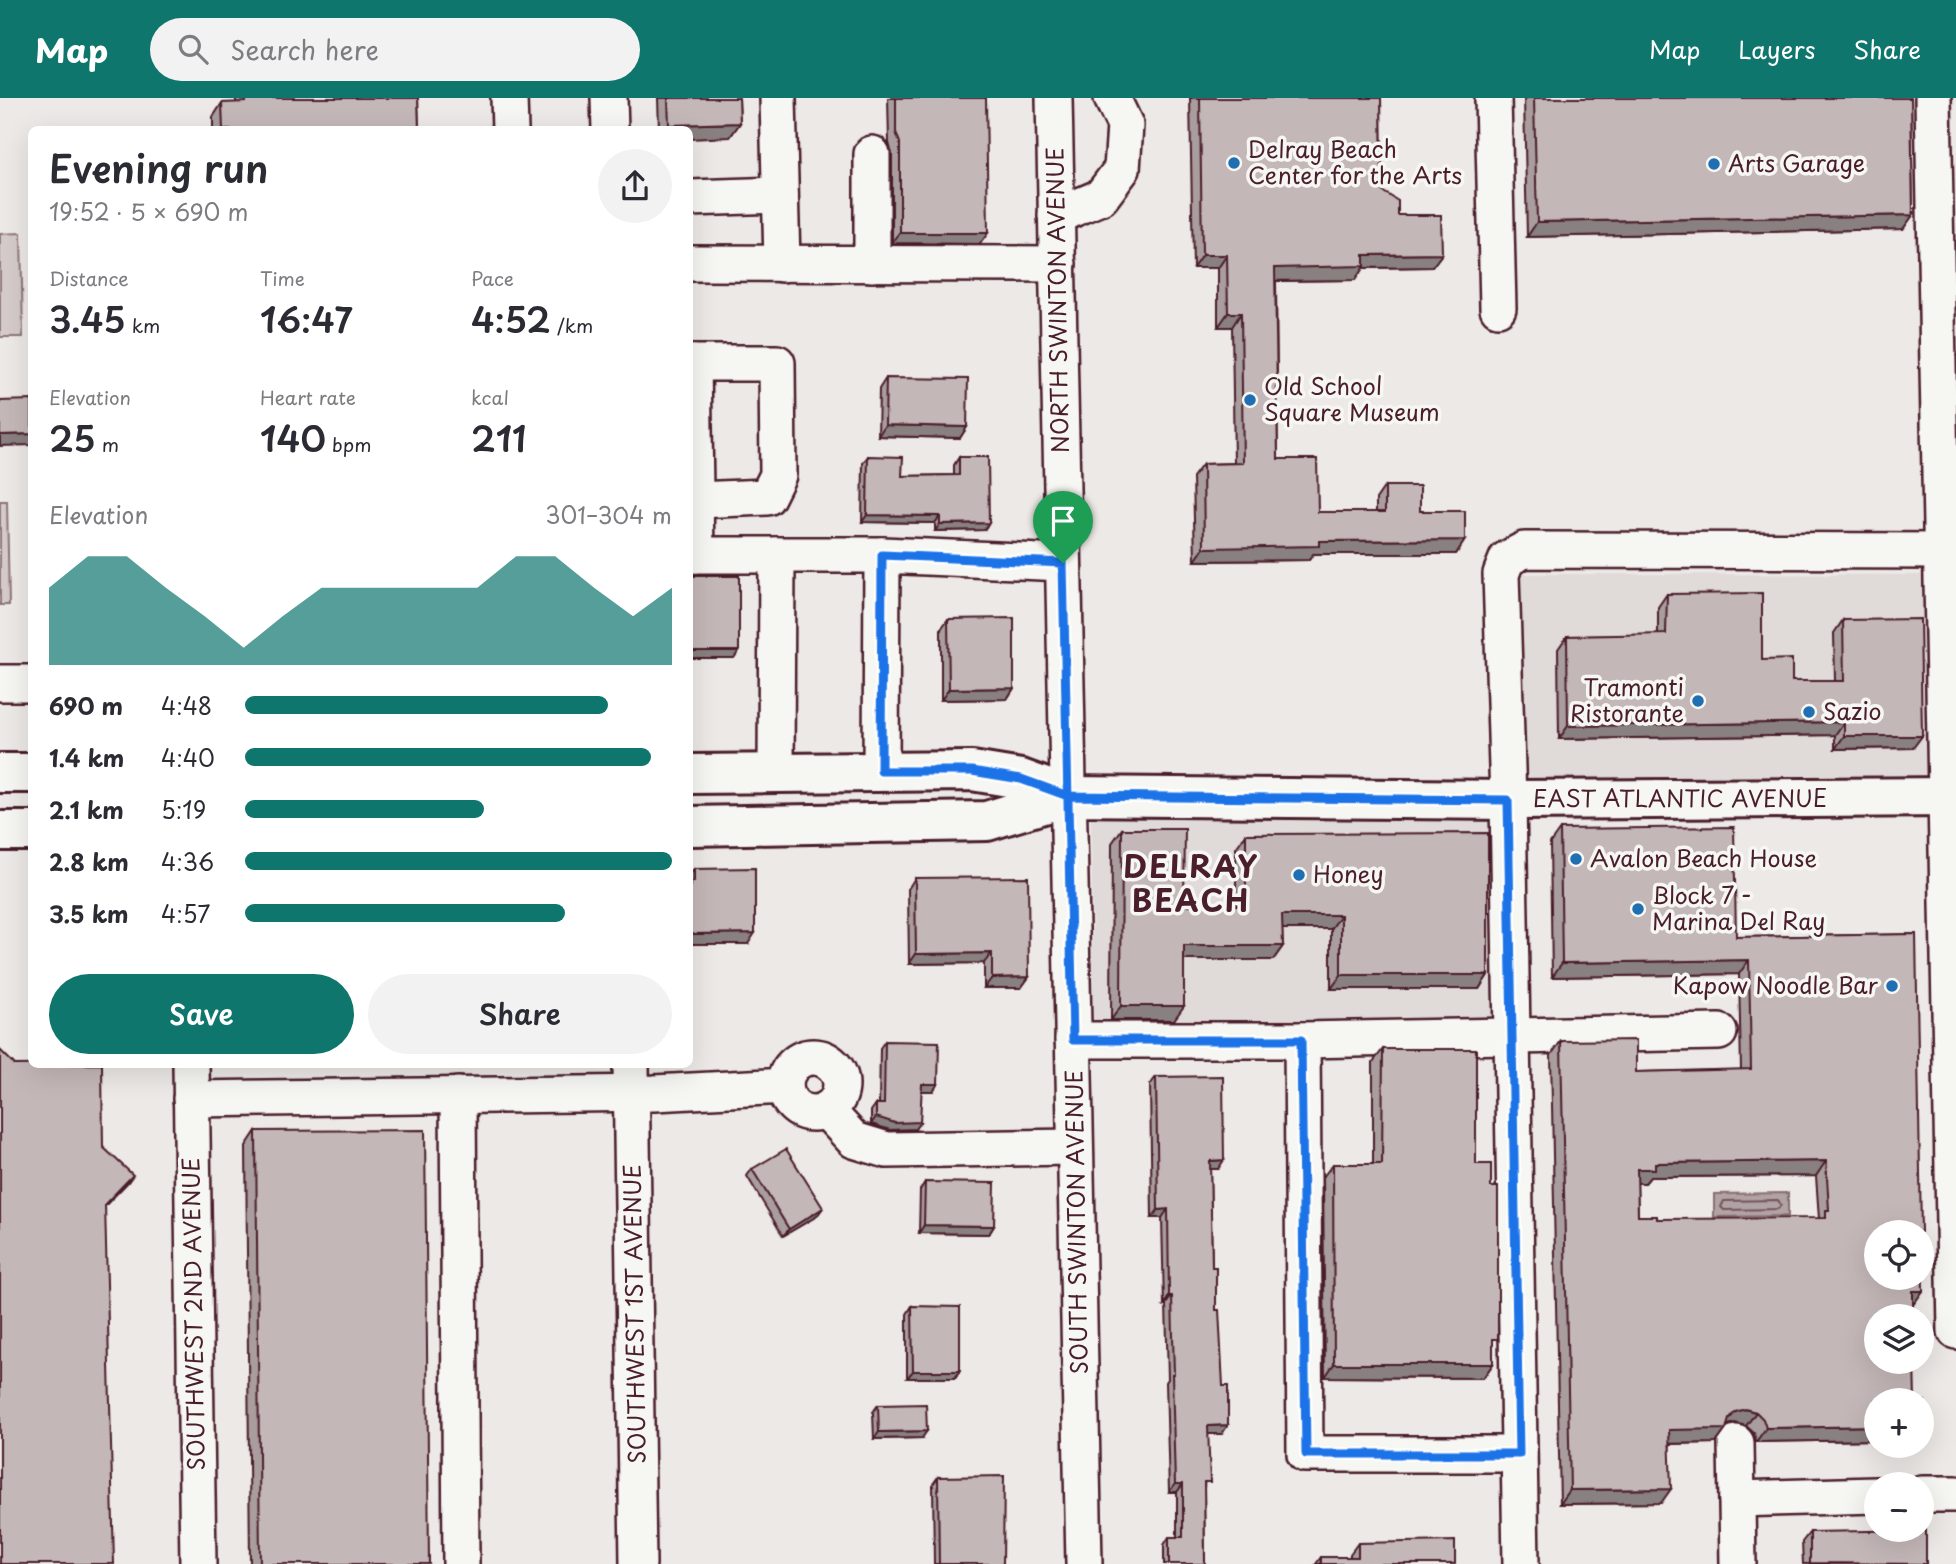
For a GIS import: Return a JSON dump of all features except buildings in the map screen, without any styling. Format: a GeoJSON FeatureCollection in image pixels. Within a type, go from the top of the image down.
{"type":"FeatureCollection","features":[{"type":"Feature","properties":{"kind":"main road"},"geometry":{"type":"LineString","coordinates":[[695,778],[881,771],[972,771],[1021,779],[1068,796]]}},
{"type":"Feature","properties":{"kind":"main road"},"geometry":{"type":"LineString","coordinates":[[0,774],[28,773]]}},
{"type":"Feature","properties":{"kind":"main road","name":"EAST ATLANTIC AVENUE"},"geometry":{"type":"LineString","coordinates":[[1068,796],[1508,800],[1951,797]]}},
{"type":"Feature","properties":{"kind":"main road"},"geometry":{"type":"LineString","coordinates":[[693,826],[987,821],[1068,796]]}},
{"type":"Feature","properties":{"kind":"main road"},"geometry":{"type":"LineString","coordinates":[[0,831],[28,831]]}},
{"type":"Feature","properties":{"kind":"street"},"geometry":{"type":"LineString","coordinates":[[509,98],[510,126]]}},
{"type":"Feature","properties":{"kind":"street"},"geometry":{"type":"LineString","coordinates":[[609,98],[610,126]]}},
{"type":"Feature","properties":{"kind":"street"},"geometry":{"type":"LineString","coordinates":[[778,98],[782,264]]}},
{"type":"Feature","properties":{"kind":"street","name":"NORTH SWINTON AVENUE"},"geometry":{"type":"LineString","coordinates":[[1054,98],[1068,796]]}},
{"type":"Feature","properties":{"kind":"street"},"geometry":{"type":"LineString","coordinates":[[1056,216],[1101,197],[1122,169],[1125,125],[1112,98]]}},
{"type":"Feature","properties":{"kind":"street"},"geometry":{"type":"LineString","coordinates":[[1493,98],[1498,307]]}},
{"type":"Feature","properties":{"kind":"street"},"geometry":{"type":"LineString","coordinates":[[1933,98],[1949,551],[1956,1331]]}},
{"type":"Feature","properties":{"kind":"street"},"geometry":{"type":"LineString","coordinates":[[872,154],[872,264]]}},
{"type":"Feature","properties":{"kind":"street"},"geometry":{"type":"LineString","coordinates":[[693,198],[780,195]]}},
{"type":"Feature","properties":{"kind":"street"},"geometry":{"type":"LineString","coordinates":[[693,263],[1058,264]]}},
{"type":"Feature","properties":{"kind":"street"},"geometry":{"type":"LineString","coordinates":[[693,363],[777,363],[778,475],[767,497],[695,500]]}},
{"type":"Feature","properties":{"kind":"street"},"geometry":{"type":"LineString","coordinates":[[693,432],[693,555],[882,555],[1063,563]]}},
{"type":"Feature","properties":{"kind":"street"},"geometry":{"type":"LineString","coordinates":[[1521,1564],[1508,800],[1501,574],[1507,559],[1524,550],[1949,551]]}},
{"type":"Feature","properties":{"kind":"street"},"geometry":{"type":"LineString","coordinates":[[776,774],[777,555]]}},
{"type":"Feature","properties":{"kind":"street"},"geometry":{"type":"LineString","coordinates":[[881,771],[882,555]]}},
{"type":"Feature","properties":{"kind":"street"},"geometry":{"type":"LineString","coordinates":[[0,683],[28,683]]}},
{"type":"Feature","properties":{"kind":"street","name":"SOUTH SWINTON AVENUE"},"geometry":{"type":"LineString","coordinates":[[1068,796],[1084,1564]]}},
{"type":"Feature","properties":{"kind":"street"},"geometry":{"type":"LineString","coordinates":[[1073,1040],[1301,1040],[1719,1032]]}},
{"type":"Feature","properties":{"kind":"street"},"geometry":{"type":"LineString","coordinates":[[1301,1040],[1306,1454],[1519,1454]]}},
{"type":"Feature","properties":{"kind":"street"},"geometry":{"type":"LineString","coordinates":[[814,1057],[831,1063],[837,1070],[841,1088],[839,1097],[826,1110],[817,1113],[799,1109],[792,1103],[785,1086],[790,1069],[797,1062],[814,1057]]}},
{"type":"Feature","properties":{"kind":"street","name":"SOUTHWEST 2ND AVENUE"},"geometry":{"type":"LineString","coordinates":[[191,1068],[198,1564]]}},
{"type":"Feature","properties":{"kind":"street"},"geometry":{"type":"LineString","coordinates":[[191,1099],[458,1095],[631,1078],[654,1093],[785,1086]]}},
{"type":"Feature","properties":{"kind":"street","name":"SOUTHWEST 1ST AVENUE"},"geometry":{"type":"LineString","coordinates":[[631,1078],[638,1564]]}},
{"type":"Feature","properties":{"kind":"street"},"geometry":{"type":"LineString","coordinates":[[458,1095],[461,1564]]}},
{"type":"Feature","properties":{"kind":"street"},"geometry":{"type":"LineString","coordinates":[[826,1110],[854,1140],[887,1150],[1075,1147]]}},
{"type":"Feature","properties":{"kind":"street"},"geometry":{"type":"LineString","coordinates":[[1736,1443],[1738,1564]]}},
{"type":"Feature","properties":{"kind":"street"},"geometry":{"type":"LineString","coordinates":[[1934,1494],[1956,1494]]}},
{"type":"Feature","properties":{"kind":"street"},"geometry":{"type":"LineString","coordinates":[[1737,1499],[1864,1495]]}},
{"type":"Feature","properties":{"kind":"shaded area"},"geometry":{"type":"Polygon","coordinates":[[[21,233],[23,337],[0,337],[0,234],[21,233]]]}},
{"type":"Feature","properties":{"kind":"shaded area"},"geometry":{"type":"Polygon","coordinates":[[[0,501],[7,501],[9,605],[0,605],[0,501]]]}},
{"type":"Feature","properties":{"kind":"shaded area"},"geometry":{"type":"Polygon","coordinates":[[[1519,574],[1956,575],[1956,775],[1520,779],[1519,574]]]}},
{"type":"Feature","properties":{"kind":"shaded area"},"geometry":{"type":"Polygon","coordinates":[[[1494,815],[1498,1046],[1094,1051],[1091,816],[1494,815]]]}},
{"type":"Feature","properties":{"kind":"water"},"geometry":{"type":"Polygon","coordinates":[[[1788,1193],[1788,1216],[1714,1217],[1714,1194],[1788,1193]]]}},
{"type":"Feature","properties":{"kind":"place","name":"Delray Beach Center for the Arts"},"geometry":{"type":"Point","coordinates":[1234,163]}},
{"type":"Feature","properties":{"kind":"place","name":"Arts Garage"},"geometry":{"type":"Point","coordinates":[1714,164]}},
{"type":"Feature","properties":{"kind":"place","name":"Old School Square Museum"},"geometry":{"type":"Point","coordinates":[1250,400]}},
{"type":"Feature","properties":{"kind":"place","name":"Tramonti Ristorante"},"geometry":{"type":"Point","coordinates":[1698,701]}},
{"type":"Feature","properties":{"kind":"place","name":"Sazio"},"geometry":{"type":"Point","coordinates":[1809,712]}},
{"type":"Feature","properties":{"kind":"place","name":"Avalon Beach House"},"geometry":{"type":"Point","coordinates":[1576,859]}},
{"type":"Feature","properties":{"kind":"place","name":"Honey"},"geometry":{"type":"Point","coordinates":[1299,875]}},
{"type":"Feature","properties":{"kind":"place","name":"Block 7 - Marina Del Ray"},"geometry":{"type":"Point","coordinates":[1638,909]}},
{"type":"Feature","properties":{"kind":"place","name":"Kapow Noodle Bar"},"geometry":{"type":"Point","coordinates":[1892,986]}},
{"type":"Feature","properties":{"kind":"district","name":"DELRAY BEACH"},"geometry":{"type":"Point","coordinates":[1191,885]}},
{"type":"Feature","properties":{"kind":"route"},"geometry":{"type":"LineString","coordinates":[[1063,563],[882,555],[881,771],[972,771],[1021,779],[1068,796],[1508,800],[1519,1454],[1306,1454],[1301,1040],[1073,1040],[1069,854],[1068,796],[1067,742],[1063,563]]}}]}
